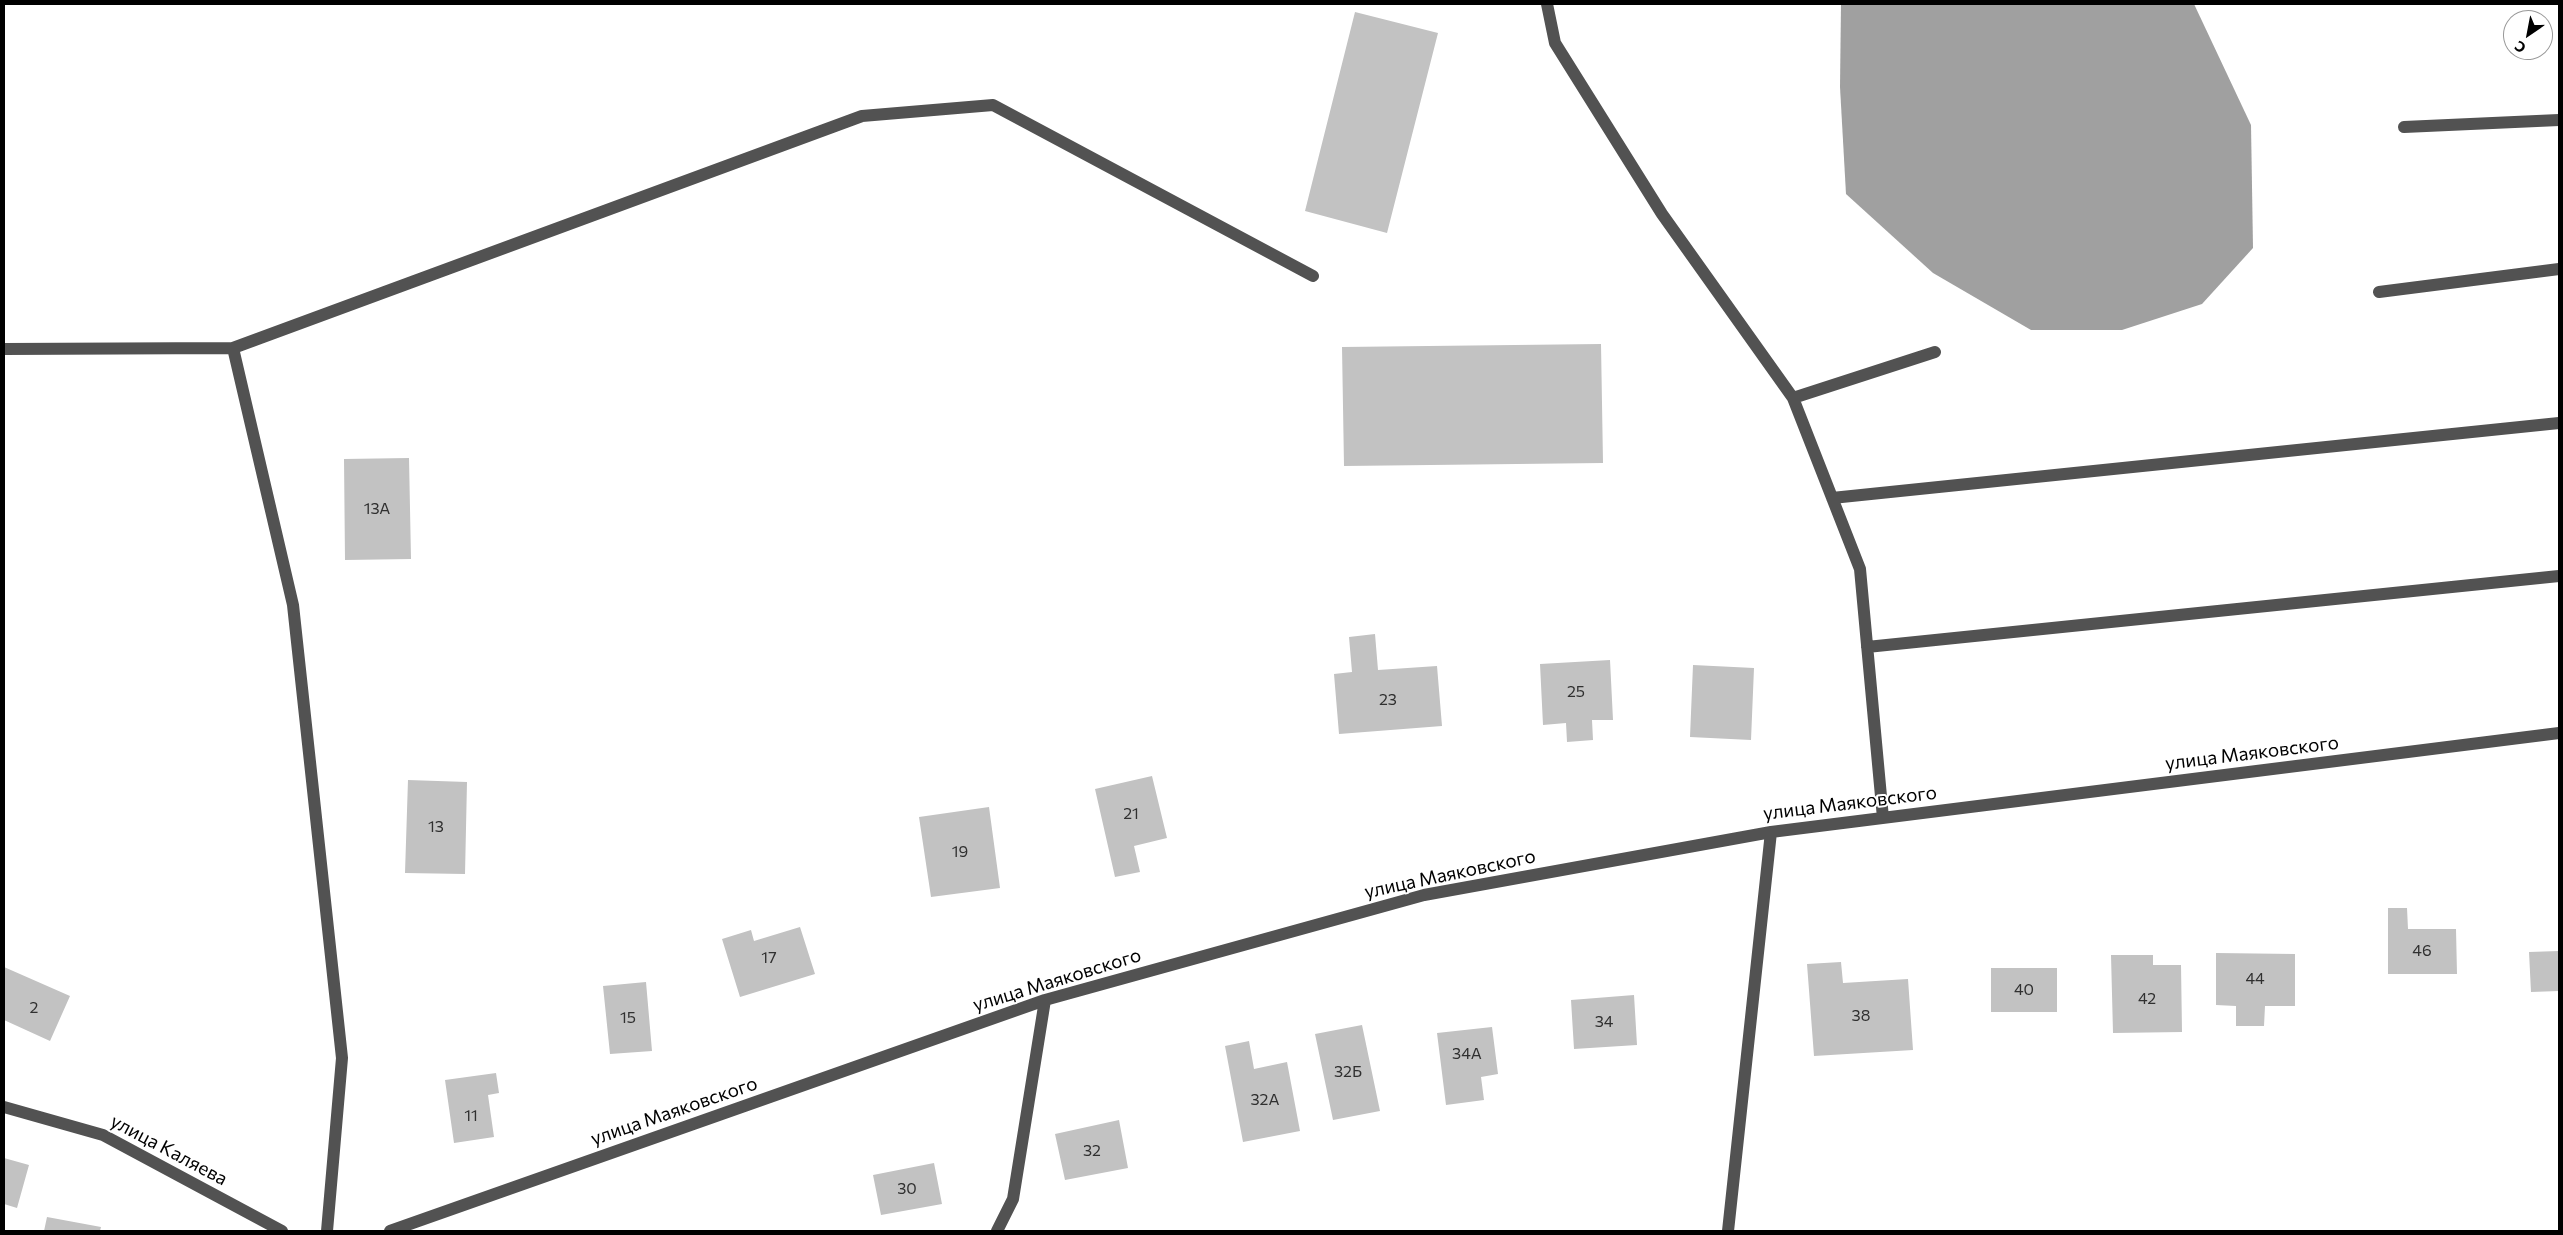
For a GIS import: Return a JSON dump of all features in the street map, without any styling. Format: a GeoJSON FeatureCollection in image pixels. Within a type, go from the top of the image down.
{"type":"FeatureCollection","features":[{"type":"Feature","properties":{"kind":"street"},"geometry":{"type":"LineString","coordinates":[[1547,4],[1555,44],[1662,214],[1793,398],[1860,569],[1883,818]]}},
{"type":"Feature","properties":{"kind":"street"},"geometry":{"type":"LineString","coordinates":[[4,349],[233,348],[862,116],[993,106],[1313,276]]}},
{"type":"Feature","properties":{"kind":"street"},"geometry":{"type":"LineString","coordinates":[[2404,127],[2559,120]]}},
{"type":"Feature","properties":{"kind":"street"},"geometry":{"type":"LineString","coordinates":[[2379,292],[2559,269]]}},
{"type":"Feature","properties":{"kind":"street"},"geometry":{"type":"LineString","coordinates":[[233,348],[292,605],[340,1048],[327,1231]]}},
{"type":"Feature","properties":{"kind":"street"},"geometry":{"type":"LineString","coordinates":[[1793,398],[1935,352]]}},
{"type":"Feature","properties":{"kind":"street"},"geometry":{"type":"LineString","coordinates":[[1832,498],[2559,424]]}},
{"type":"Feature","properties":{"kind":"street"},"geometry":{"type":"LineString","coordinates":[[1867,647],[2559,576]]}},
{"type":"Feature","properties":{"kind":"street","name":"улица Маяковского"},"geometry":{"type":"LineString","coordinates":[[390,1231],[1045,1000],[1424,895],[1771,832],[2559,733]]}},
{"type":"Feature","properties":{"kind":"street"},"geometry":{"type":"LineString","coordinates":[[1728,1231],[1771,832]]}},
{"type":"Feature","properties":{"kind":"street"},"geometry":{"type":"LineString","coordinates":[[997,1231],[1013,1198],[1045,1000]]}},
{"type":"Feature","properties":{"kind":"street","name":"улица Каляева"},"geometry":{"type":"LineString","coordinates":[[4,1107],[104,1135],[282,1231]]}},
{"type":"Feature","properties":{"kind":"shaded area"},"geometry":{"type":"Polygon","coordinates":[[[1841,4],[2194,4],[2251,125],[2253,248],[2202,304],[2122,330],[2031,330],[1933,273],[1846,194],[1840,87],[1841,4]]]}},
{"type":"Feature","properties":{"kind":"building"},"geometry":{"type":"Polygon","coordinates":[[[1355,12],[1438,33],[1387,233],[1305,211],[1355,12]]]}},
{"type":"Feature","properties":{"kind":"building"},"geometry":{"type":"Polygon","coordinates":[[[1601,344],[1603,463],[1344,466],[1342,347],[1601,344]]]}},
{"type":"Feature","properties":{"kind":"building"},"geometry":{"type":"Polygon","coordinates":[[[409,458],[411,559],[345,560],[344,459],[409,458]]]}},
{"type":"Feature","properties":{"kind":"building"},"geometry":{"type":"Polygon","coordinates":[[[1375,634],[1378,670],[1437,666],[1442,726],[1339,734],[1334,674],[1352,672],[1349,637],[1375,634]]]}},
{"type":"Feature","properties":{"kind":"building"},"geometry":{"type":"Polygon","coordinates":[[[1610,660],[1613,720],[1592,720],[1593,740],[1567,742],[1566,723],[1543,725],[1540,664],[1610,660]]]}},
{"type":"Feature","properties":{"kind":"building"},"geometry":{"type":"Polygon","coordinates":[[[1693,665],[1754,668],[1751,740],[1690,737],[1693,665]]]}},
{"type":"Feature","properties":{"kind":"building"},"geometry":{"type":"Polygon","coordinates":[[[1152,776],[1167,838],[1134,846],[1140,872],[1115,877],[1095,789],[1152,776]]]}},
{"type":"Feature","properties":{"kind":"building"},"geometry":{"type":"Polygon","coordinates":[[[408,780],[467,782],[465,874],[405,873],[408,780]]]}},
{"type":"Feature","properties":{"kind":"building"},"geometry":{"type":"Polygon","coordinates":[[[989,807],[1000,888],[931,897],[919,817],[989,807]]]}},
{"type":"Feature","properties":{"kind":"building"},"geometry":{"type":"Polygon","coordinates":[[[2388,908],[2407,908],[2408,929],[2456,929],[2457,974],[2388,974],[2388,908]]]}},
{"type":"Feature","properties":{"kind":"building"},"geometry":{"type":"Polygon","coordinates":[[[800,927],[815,974],[740,997],[722,939],[751,930],[754,941],[800,927]]]}},
{"type":"Feature","properties":{"kind":"building"},"geometry":{"type":"Polygon","coordinates":[[[2559,951],[2559,991],[2531,992],[2529,952],[2559,951]]]}},
{"type":"Feature","properties":{"kind":"building"},"geometry":{"type":"Polygon","coordinates":[[[2216,953],[2295,954],[2295,1006],[2265,1006],[2264,1026],[2236,1026],[2236,1006],[2216,1005],[2216,953]]]}},
{"type":"Feature","properties":{"kind":"building"},"geometry":{"type":"Polygon","coordinates":[[[2111,955],[2153,955],[2153,965],[2181,965],[2182,1032],[2113,1033],[2111,955]]]}},
{"type":"Feature","properties":{"kind":"building"},"geometry":{"type":"Polygon","coordinates":[[[1841,962],[1843,983],[1908,979],[1913,1050],[1814,1056],[1807,964],[1841,962]]]}},
{"type":"Feature","properties":{"kind":"building"},"geometry":{"type":"Polygon","coordinates":[[[4,967],[70,996],[50,1041],[4,1020],[4,967]]]}},
{"type":"Feature","properties":{"kind":"building"},"geometry":{"type":"Polygon","coordinates":[[[1991,968],[2057,968],[2057,1012],[1991,1012],[1991,968]]]}},
{"type":"Feature","properties":{"kind":"building"},"geometry":{"type":"Polygon","coordinates":[[[646,982],[652,1051],[610,1054],[603,986],[646,982]]]}},
{"type":"Feature","properties":{"kind":"building"},"geometry":{"type":"Polygon","coordinates":[[[1634,995],[1637,1045],[1574,1049],[1571,1000],[1634,995]]]}},
{"type":"Feature","properties":{"kind":"building"},"geometry":{"type":"Polygon","coordinates":[[[1362,1025],[1380,1111],[1333,1120],[1315,1034],[1362,1025]]]}},
{"type":"Feature","properties":{"kind":"building"},"geometry":{"type":"Polygon","coordinates":[[[1492,1027],[1498,1074],[1481,1077],[1484,1100],[1446,1105],[1437,1033],[1492,1027]]]}},
{"type":"Feature","properties":{"kind":"building"},"geometry":{"type":"Polygon","coordinates":[[[1249,1041],[1254,1069],[1287,1062],[1300,1131],[1243,1142],[1225,1046],[1249,1041]]]}},
{"type":"Feature","properties":{"kind":"building"},"geometry":{"type":"Polygon","coordinates":[[[496,1073],[499,1093],[488,1095],[494,1137],[454,1143],[445,1080],[496,1073]]]}},
{"type":"Feature","properties":{"kind":"building"},"geometry":{"type":"Polygon","coordinates":[[[1119,1120],[1128,1168],[1065,1180],[1055,1134],[1119,1120]]]}},
{"type":"Feature","properties":{"kind":"building"},"geometry":{"type":"Polygon","coordinates":[[[4,1158],[29,1165],[17,1208],[4,1204],[4,1158]]]}},
{"type":"Feature","properties":{"kind":"building"},"geometry":{"type":"Polygon","coordinates":[[[934,1163],[942,1204],[881,1215],[873,1175],[934,1163]]]}},
{"type":"Feature","properties":{"kind":"building"},"geometry":{"type":"Polygon","coordinates":[[[47,1217],[101,1227],[100,1231],[44,1231],[47,1217]]]}}]}
